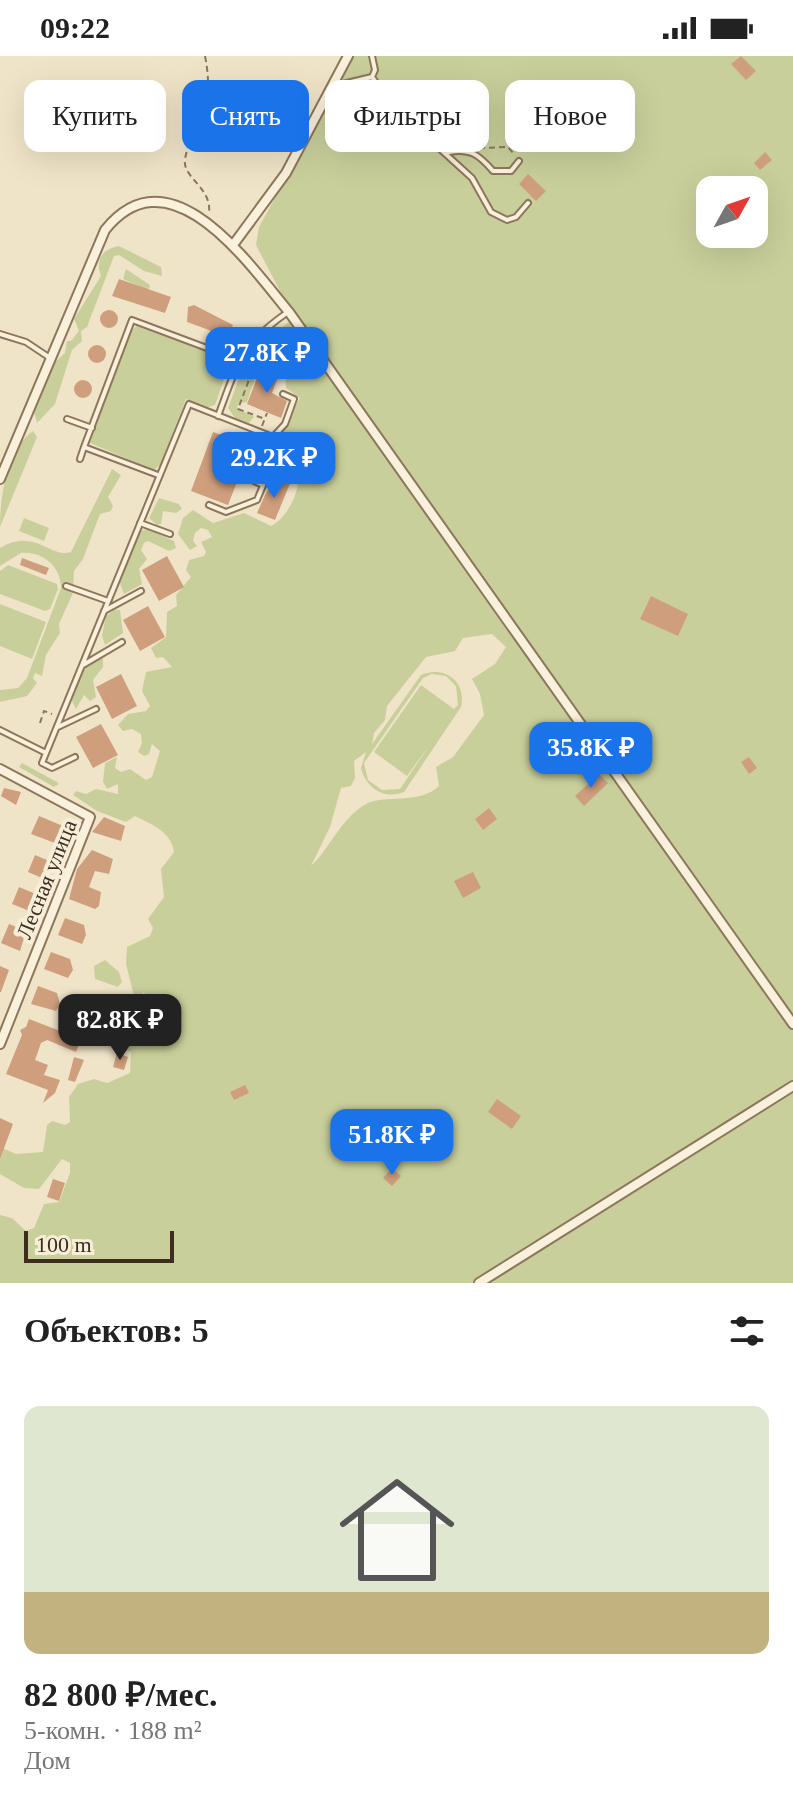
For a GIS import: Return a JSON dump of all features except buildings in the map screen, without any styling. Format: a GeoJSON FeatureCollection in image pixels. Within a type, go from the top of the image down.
{"type":"FeatureCollection","features":[{"type":"Feature","properties":{"kind":"street"},"geometry":{"type":"LineString","coordinates":[[336,80],[348,56]]}},
{"type":"Feature","properties":{"kind":"street"},"geometry":{"type":"LineString","coordinates":[[233,245],[286,173],[325,100]]}},
{"type":"Feature","properties":{"kind":"street"},"geometry":{"type":"LineString","coordinates":[[0,479],[105,230],[117,215],[132,207],[170,204],[208,222],[233,245],[289,312],[793,1024]]}},
{"type":"Feature","properties":{"kind":"street","name":"Лесная улица"},"geometry":{"type":"LineString","coordinates":[[0,769],[90,817],[0,1044]]}},
{"type":"Feature","properties":{"kind":"street"},"geometry":{"type":"LineString","coordinates":[[479,1283],[793,1086]]}},
{"type":"Feature","properties":{"kind":"lane"},"geometry":{"type":"LineString","coordinates":[[372,56],[375,70],[372,77]]}},
{"type":"Feature","properties":{"kind":"lane"},"geometry":{"type":"LineString","coordinates":[[360,80],[372,77]]}},
{"type":"Feature","properties":{"kind":"lane"},"geometry":{"type":"LineString","coordinates":[[445,152],[472,178],[491,212],[507,220],[516,217],[528,203]]}},
{"type":"Feature","properties":{"kind":"lane"},"geometry":{"type":"LineString","coordinates":[[472,152],[479,155],[493,171],[511,171],[519,161]]}},
{"type":"Feature","properties":{"kind":"lane"},"geometry":{"type":"LineString","coordinates":[[218,416],[238,362],[267,327],[289,312]]}},
{"type":"Feature","properties":{"kind":"lane"},"geometry":{"type":"LineString","coordinates":[[80,459],[132,320],[238,362]]}},
{"type":"Feature","properties":{"kind":"lane"},"geometry":{"type":"LineString","coordinates":[[0,334],[26,342],[52,359]]}},
{"type":"Feature","properties":{"kind":"lane"},"geometry":{"type":"LineString","coordinates":[[209,505],[226,512],[257,500],[272,464],[273,437],[285,424],[294,399],[283,394]]}},
{"type":"Feature","properties":{"kind":"lane"},"geometry":{"type":"LineString","coordinates":[[75,757],[52,768],[42,763],[189,404],[273,437]]}},
{"type":"Feature","properties":{"kind":"lane"},"geometry":{"type":"LineString","coordinates":[[67,419],[92,428]]}},
{"type":"Feature","properties":{"kind":"lane"},"geometry":{"type":"LineString","coordinates":[[84,447],[160,476]]}},
{"type":"Feature","properties":{"kind":"lane"},"geometry":{"type":"LineString","coordinates":[[242,476],[263,485]]}},
{"type":"Feature","properties":{"kind":"lane"},"geometry":{"type":"LineString","coordinates":[[140,523],[170,534]]}},
{"type":"Feature","properties":{"kind":"lane"},"geometry":{"type":"LineString","coordinates":[[66,586],[108,601]]}},
{"type":"Feature","properties":{"kind":"lane"},"geometry":{"type":"LineString","coordinates":[[104,611],[141,591]]}},
{"type":"Feature","properties":{"kind":"lane"},"geometry":{"type":"LineString","coordinates":[[83,665],[122,642]]}},
{"type":"Feature","properties":{"kind":"lane"},"geometry":{"type":"LineString","coordinates":[[56,728],[96,709]]}},
{"type":"Feature","properties":{"kind":"lane"},"geometry":{"type":"LineString","coordinates":[[0,730],[46,753]]}},
{"type":"Feature","properties":{"kind":"path"},"geometry":{"type":"LineString","coordinates":[[205,56],[208,103],[185,159],[186,170],[209,199],[208,222]]}},
{"type":"Feature","properties":{"kind":"path"},"geometry":{"type":"LineString","coordinates":[[489,148],[508,147],[519,161]]}},
{"type":"Feature","properties":{"kind":"path"},"geometry":{"type":"LineString","coordinates":[[238,362],[253,369],[238,409],[265,419]]}},
{"type":"Feature","properties":{"kind":"path"},"geometry":{"type":"LineString","coordinates":[[260,432],[267,413]]}},
{"type":"Feature","properties":{"kind":"path"},"geometry":{"type":"LineString","coordinates":[[40,723],[44,711],[61,718]]}},
{"type":"Feature","properties":{"kind":"green space"},"geometry":{"type":"Polygon","coordinates":[[[353,56],[793,56],[793,1283],[0,1283],[0,1215],[12,1218],[26,1231],[34,1228],[44,1204],[59,1202],[70,1173],[70,1163],[62,1159],[39,1189],[24,1188],[0,1174],[0,1147],[16,1154],[43,1152],[47,1125],[52,1121],[65,1125],[70,1122],[69,1097],[78,1084],[94,1079],[107,1083],[130,1073],[131,1052],[119,1048],[121,1023],[125,1019],[141,1025],[152,1020],[144,992],[138,998],[134,996],[126,964],[127,947],[150,936],[153,928],[148,919],[164,897],[161,869],[174,852],[172,845],[160,830],[135,816],[126,822],[97,811],[73,795],[76,791],[86,794],[96,789],[118,794],[118,784],[107,789],[103,782],[105,763],[117,757],[115,768],[121,772],[130,769],[146,780],[152,777],[160,751],[152,744],[149,754],[144,756],[138,752],[142,743],[141,734],[132,729],[123,731],[118,725],[128,714],[146,711],[150,706],[142,691],[146,672],[172,667],[163,657],[156,658],[151,648],[166,637],[167,612],[177,606],[176,595],[191,577],[186,570],[189,560],[204,556],[206,552],[201,542],[212,537],[208,530],[201,528],[195,533],[193,541],[197,546],[190,550],[178,534],[183,518],[193,510],[213,523],[244,513],[271,526],[287,511],[297,488],[297,474],[288,474],[274,467],[275,444],[300,398],[286,388],[285,367],[275,363],[257,363],[253,357],[253,350],[294,318],[256,245],[259,227],[300,152],[309,152],[309,136],[325,107],[325,152],[489,152],[489,80],[340,80],[353,56]],[[492,634],[463,638],[455,651],[426,657],[387,706],[385,720],[374,733],[372,744],[421,675],[430,672],[445,674],[461,690],[461,707],[404,792],[383,793],[367,781],[361,768],[366,752],[354,761],[355,778],[351,786],[341,788],[330,827],[311,866],[350,817],[366,804],[422,795],[439,786],[436,767],[453,757],[484,715],[480,694],[472,679],[495,664],[506,647],[492,634]],[[432,674],[423,678],[364,763],[368,780],[382,790],[400,789],[431,743],[407,776],[374,752],[421,685],[454,709],[458,705],[456,686],[446,676],[432,674]]]}},
{"type":"Feature","properties":{"kind":"green space"},"geometry":{"type":"Polygon","coordinates":[[[119,246],[161,267],[162,276],[144,271],[119,255],[114,256],[87,327],[81,331],[82,341],[72,350],[55,404],[37,423],[34,412],[55,362],[65,353],[67,341],[71,341],[79,331],[74,319],[101,276],[101,256],[119,246]]]}},
{"type":"Feature","properties":{"kind":"green space"},"geometry":{"type":"Polygon","coordinates":[[[126,269],[150,285],[147,298],[145,289],[123,279],[126,269]]]}},
{"type":"Feature","properties":{"kind":"green space"},"geometry":{"type":"Polygon","coordinates":[[[136,326],[222,357],[229,365],[215,405],[208,407],[186,399],[160,465],[154,470],[90,443],[130,332],[136,326]]]}},
{"type":"Feature","properties":{"kind":"green space"},"geometry":{"type":"Polygon","coordinates":[[[240,327],[244,327],[246,336],[231,350],[206,343],[209,339],[231,339],[240,327]]]}},
{"type":"Feature","properties":{"kind":"green space"},"geometry":{"type":"Polygon","coordinates":[[[246,371],[254,381],[247,402],[239,403],[237,408],[254,417],[249,423],[235,418],[228,408],[240,376],[246,371]]]}},
{"type":"Feature","properties":{"kind":"green space"},"geometry":{"type":"Polygon","coordinates":[[[33,431],[37,437],[0,527],[4,488],[11,461],[24,439],[33,431]]]}},
{"type":"Feature","properties":{"kind":"green space"},"geometry":{"type":"Polygon","coordinates":[[[112,469],[121,475],[108,497],[113,506],[111,511],[100,514],[83,559],[74,571],[73,593],[59,624],[60,633],[46,655],[42,676],[35,673],[33,678],[37,683],[27,696],[0,702],[0,690],[18,688],[27,678],[61,588],[58,573],[43,557],[21,553],[0,566],[0,548],[23,541],[64,553],[71,552],[112,469]]]}},
{"type":"Feature","properties":{"kind":"green space"},"geometry":{"type":"Polygon","coordinates":[[[159,498],[179,504],[182,509],[176,513],[163,511],[161,524],[157,525],[149,518],[159,498]]]}},
{"type":"Feature","properties":{"kind":"green space"},"geometry":{"type":"Polygon","coordinates":[[[24,518],[49,528],[44,541],[19,531],[24,518]]]}},
{"type":"Feature","properties":{"kind":"green space"},"geometry":{"type":"Polygon","coordinates":[[[148,529],[174,541],[176,548],[169,551],[148,541],[144,543],[141,550],[147,559],[139,569],[142,584],[124,594],[119,581],[140,531],[148,529]]]}},
{"type":"Feature","properties":{"kind":"green space"},"geometry":{"type":"Polygon","coordinates":[[[8,565],[57,584],[50,609],[45,611],[0,594],[0,571],[8,565]]]}},
{"type":"Feature","properties":{"kind":"green space"},"geometry":{"type":"Polygon","coordinates":[[[0,604],[46,622],[32,659],[0,646],[0,604]]]}},
{"type":"Feature","properties":{"kind":"green space"},"geometry":{"type":"Polygon","coordinates":[[[120,610],[123,633],[105,645],[102,636],[106,616],[120,610]]]}},
{"type":"Feature","properties":{"kind":"green space"},"geometry":{"type":"Polygon","coordinates":[[[99,658],[103,659],[103,667],[93,680],[96,697],[90,701],[84,695],[76,709],[71,699],[84,668],[99,658]]]}},
{"type":"Feature","properties":{"kind":"green space"},"geometry":{"type":"Polygon","coordinates":[[[22,763],[59,784],[54,787],[19,767],[22,763]]]}},
{"type":"Feature","properties":{"kind":"green space"},"geometry":{"type":"Polygon","coordinates":[[[105,960],[119,972],[122,982],[118,987],[95,979],[94,966],[105,960]]]}}]}
